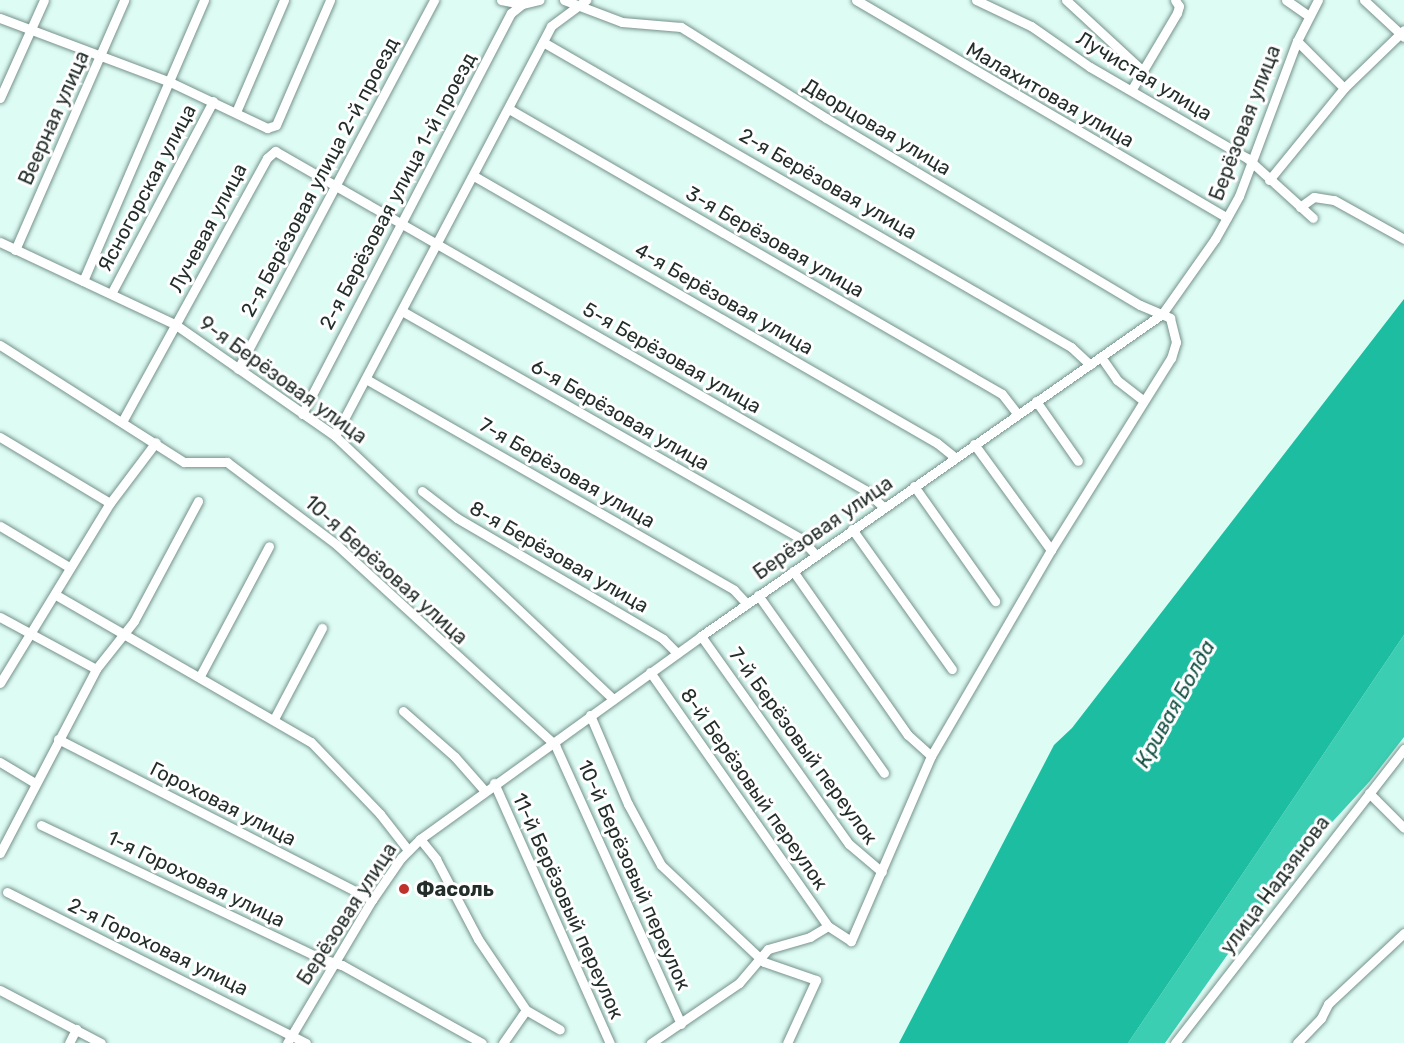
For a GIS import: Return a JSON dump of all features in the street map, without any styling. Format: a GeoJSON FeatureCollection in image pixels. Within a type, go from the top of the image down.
{"type":"FeatureCollection","features":[{"type":"Feature","properties":{"kind":"street"},"geometry":{"type":"LineString","coordinates":[[0,98],[44,0]]}},
{"type":"Feature","properties":{"kind":"street","name":"Веерная улица"},"geometry":{"type":"LineString","coordinates":[[15,250],[124,0]]}},
{"type":"Feature","properties":{"kind":"street"},"geometry":{"type":"LineString","coordinates":[[84,281],[204,0]]}},
{"type":"Feature","properties":{"kind":"street"},"geometry":{"type":"LineString","coordinates":[[236,112],[284,0]]}},
{"type":"Feature","properties":{"kind":"street"},"geometry":{"type":"LineString","coordinates":[[0,18],[168,81],[267,128],[276,125],[330,0]]}},
{"type":"Feature","properties":{"kind":"street"},"geometry":{"type":"LineString","coordinates":[[501,0],[522,4],[540,0]]}},
{"type":"Feature","properties":{"kind":"street","name":"Дворцовая улица"},"geometry":{"type":"LineString","coordinates":[[564,0],[582,3],[622,22],[681,27],[866,142],[1140,305],[1162,314]]}},
{"type":"Feature","properties":{"kind":"street","name":"Малахитовая улица"},"geometry":{"type":"LineString","coordinates":[[856,0],[1227,218]]}},
{"type":"Feature","properties":{"kind":"street","name":"Лучистая улица"},"geometry":{"type":"LineString","coordinates":[[976,0],[1031,26],[1075,58],[1132,89],[1253,163],[1313,218]]}},
{"type":"Feature","properties":{"kind":"street"},"geometry":{"type":"LineString","coordinates":[[1066,0],[1143,71]]}},
{"type":"Feature","properties":{"kind":"street"},"geometry":{"type":"LineString","coordinates":[[1286,0],[1309,16]]}},
{"type":"Feature","properties":{"kind":"street","name":"Берёзовая улица"},"geometry":{"type":"LineString","coordinates":[[290,1039],[372,900],[408,850],[420,839],[484,790],[883,507],[1162,314],[1227,218],[1253,163],[1297,41],[1318,0]]}},
{"type":"Feature","properties":{"kind":"street"},"geometry":{"type":"LineString","coordinates":[[1269,180],[1344,88],[1403,33],[1364,0]]}},
{"type":"Feature","properties":{"kind":"street","name":"2-я Берёзовая улица 2-й проезд"},"geometry":{"type":"LineString","coordinates":[[238,369],[337,185],[431,1]]}},
{"type":"Feature","properties":{"kind":"street"},"geometry":{"type":"LineString","coordinates":[[335,436],[440,244],[543,42],[558,18],[582,3]]}},
{"type":"Feature","properties":{"kind":"street"},"geometry":{"type":"LineString","coordinates":[[1132,89],[1177,3]]}},
{"type":"Feature","properties":{"kind":"street","name":"2-я Берёзовая улица 1-й проезд"},"geometry":{"type":"LineString","coordinates":[[302,414],[511,13],[522,4]]}},
{"type":"Feature","properties":{"kind":"street"},"geometry":{"type":"LineString","coordinates":[[1297,41],[1344,88]]}},
{"type":"Feature","properties":{"kind":"street","name":"2-я Берёзовая улица"},"geometry":{"type":"LineString","coordinates":[[543,42],[1071,347],[1090,365]]}},
{"type":"Feature","properties":{"kind":"street","name":"Ясногорская улица"},"geometry":{"type":"LineString","coordinates":[[112,292],[213,101]]}},
{"type":"Feature","properties":{"kind":"street","name":"3-я Берёзовая улица"},"geometry":{"type":"LineString","coordinates":[[509,109],[1002,394],[1017,413]]}},
{"type":"Feature","properties":{"kind":"street","name":"5-я Берёзовая улица"},"geometry":{"type":"LineString","coordinates":[[275,151],[865,490],[883,507]]}},
{"type":"Feature","properties":{"kind":"street","name":"Лучевая улица"},"geometry":{"type":"LineString","coordinates":[[123,420],[267,158],[275,151]]}},
{"type":"Feature","properties":{"kind":"street","name":"4-я Берёзовая улица"},"geometry":{"type":"LineString","coordinates":[[474,176],[937,443],[954,457]]}},
{"type":"Feature","properties":{"kind":"street"},"geometry":{"type":"LineString","coordinates":[[1300,207],[1314,196],[1334,200],[1404,239]]}},
{"type":"Feature","properties":{"kind":"street","name":"9-я Берёзовая улица"},"geometry":{"type":"LineString","coordinates":[[0,242],[112,292],[177,325],[335,436],[613,699]]}},
{"type":"Feature","properties":{"kind":"street","name":"6-я Берёзовая улица"},"geometry":{"type":"LineString","coordinates":[[402,311],[801,539],[816,555]]}},
{"type":"Feature","properties":{"kind":"street"},"geometry":{"type":"LineString","coordinates":[[651,1043],[739,983],[768,949],[801,940],[828,926],[851,941],[932,756],[1051,550],[1171,358],[1176,342],[1170,318],[1162,314]]}},
{"type":"Feature","properties":{"kind":"street","name":"10-я Берёзовая улица"},"geometry":{"type":"LineString","coordinates":[[0,345],[191,464],[227,462],[317,529],[551,743]]}},
{"type":"Feature","properties":{"kind":"street"},"geometry":{"type":"LineString","coordinates":[[1101,357],[1117,380],[1143,400]]}},
{"type":"Feature","properties":{"kind":"street","name":"7-я Берёзовая улица"},"geometry":{"type":"LineString","coordinates":[[366,379],[734,590],[747,604]]}},
{"type":"Feature","properties":{"kind":"street"},"geometry":{"type":"LineString","coordinates":[[1036,400],[1078,461]]}},
{"type":"Feature","properties":{"kind":"street"},"geometry":{"type":"LineString","coordinates":[[0,437],[110,503]]}},
{"type":"Feature","properties":{"kind":"street"},"geometry":{"type":"LineString","coordinates":[[0,683],[28,631],[56,595],[69,567],[110,503],[156,442]]}},
{"type":"Feature","properties":{"kind":"street"},"geometry":{"type":"LineString","coordinates":[[974,444],[1051,550]]}},
{"type":"Feature","properties":{"kind":"street"},"geometry":{"type":"LineString","coordinates":[[914,486],[995,601]]}},
{"type":"Feature","properties":{"kind":"street","name":"8-я Берёзовая улица"},"geometry":{"type":"LineString","coordinates":[[422,491],[457,518],[663,639],[677,653]]}},
{"type":"Feature","properties":{"kind":"street"},"geometry":{"type":"LineString","coordinates":[[0,853],[96,669],[125,633],[198,501]]}},
{"type":"Feature","properties":{"kind":"street"},"geometry":{"type":"LineString","coordinates":[[0,526],[69,567]]}},
{"type":"Feature","properties":{"kind":"street"},"geometry":{"type":"LineString","coordinates":[[852,529],[952,669]]}},
{"type":"Feature","properties":{"kind":"street"},"geometry":{"type":"LineString","coordinates":[[200,676],[269,546]]}},
{"type":"Feature","properties":{"kind":"street"},"geometry":{"type":"LineString","coordinates":[[793,572],[908,735],[932,756]]}},
{"type":"Feature","properties":{"kind":"street"},"geometry":{"type":"LineString","coordinates":[[56,595],[200,676],[310,742],[380,814],[408,850]]}},
{"type":"Feature","properties":{"kind":"street"},"geometry":{"type":"LineString","coordinates":[[758,596],[884,773]]}},
{"type":"Feature","properties":{"kind":"street"},"geometry":{"type":"LineString","coordinates":[[0,617],[96,669]]}},
{"type":"Feature","properties":{"kind":"street"},"geometry":{"type":"LineString","coordinates":[[274,719],[322,628]]}},
{"type":"Feature","properties":{"kind":"street","name":"7-й Берёзовый переулок"},"geometry":{"type":"LineString","coordinates":[[701,636],[853,850],[882,872]]}},
{"type":"Feature","properties":{"kind":"street","name":"8-й Берёзовый переулок"},"geometry":{"type":"LineString","coordinates":[[650,672],[828,926]]}},
{"type":"Feature","properties":{"kind":"street"},"geometry":{"type":"LineString","coordinates":[[403,711],[455,757],[484,790]]}},
{"type":"Feature","properties":{"kind":"street"},"geometry":{"type":"LineString","coordinates":[[590,715],[628,804],[661,865],[772,967],[816,980],[787,1043]]}},
{"type":"Feature","properties":{"kind":"street","name":"Гороховая улица"},"geometry":{"type":"LineString","coordinates":[[58,739],[372,900]]}},
{"type":"Feature","properties":{"kind":"street","name":"10-й Берёзовый переулок"},"geometry":{"type":"LineString","coordinates":[[551,743],[559,752],[681,1024]]}},
{"type":"Feature","properties":{"kind":"street","name":"улица Надзянова"},"geometry":{"type":"LineString","coordinates":[[1175,1043],[1404,749]]}},
{"type":"Feature","properties":{"kind":"street"},"geometry":{"type":"LineString","coordinates":[[0,762],[35,783]]}},
{"type":"Feature","properties":{"kind":"street","name":"11-й Берёзовый переулок"},"geometry":{"type":"LineString","coordinates":[[494,783],[610,1043]]}},
{"type":"Feature","properties":{"kind":"street"},"geometry":{"type":"LineString","coordinates":[[1369,793],[1404,828]]}},
{"type":"Feature","properties":{"kind":"street","name":"1-я Гороховая улица"},"geometry":{"type":"LineString","coordinates":[[41,825],[336,963],[482,1043]]}},
{"type":"Feature","properties":{"kind":"street"},"geometry":{"type":"LineString","coordinates":[[420,839],[436,859],[478,939],[526,1010],[560,1030]]}},
{"type":"Feature","properties":{"kind":"street","name":"2-я Гороховая улица"},"geometry":{"type":"LineString","coordinates":[[7,892],[290,1039],[306,1043]]}},
{"type":"Feature","properties":{"kind":"street"},"geometry":{"type":"LineString","coordinates":[[1297,1043],[1321,1018],[1328,1004],[1404,933]]}},
{"type":"Feature","properties":{"kind":"street"},"geometry":{"type":"LineString","coordinates":[[0,990],[101,1043]]}},
{"type":"Feature","properties":{"kind":"street"},"geometry":{"type":"LineString","coordinates":[[503,1043],[526,1010]]}},
{"type":"Feature","properties":{"kind":"street"},"geometry":{"type":"LineString","coordinates":[[69,1043],[76,1029]]}},
{"type":"Feature","properties":{"kind":"shaded area"},"geometry":{"type":"Polygon","coordinates":[[[1404,635],[1404,737],[1370,781],[1286,872],[1165,1043],[1128,1043],[1404,635]]]}},
{"type":"Feature","properties":{"kind":"water","name":"Кривая Болда"},"geometry":{"type":"Polygon","coordinates":[[[1404,299],[1404,635],[1128,1043],[899,1043],[1054,745],[1072,728],[1404,299]]]}},
{"type":"Feature","properties":{"kind":"place","name":"Фасоль"},"geometry":{"type":"Point","coordinates":[404,889]}}]}
